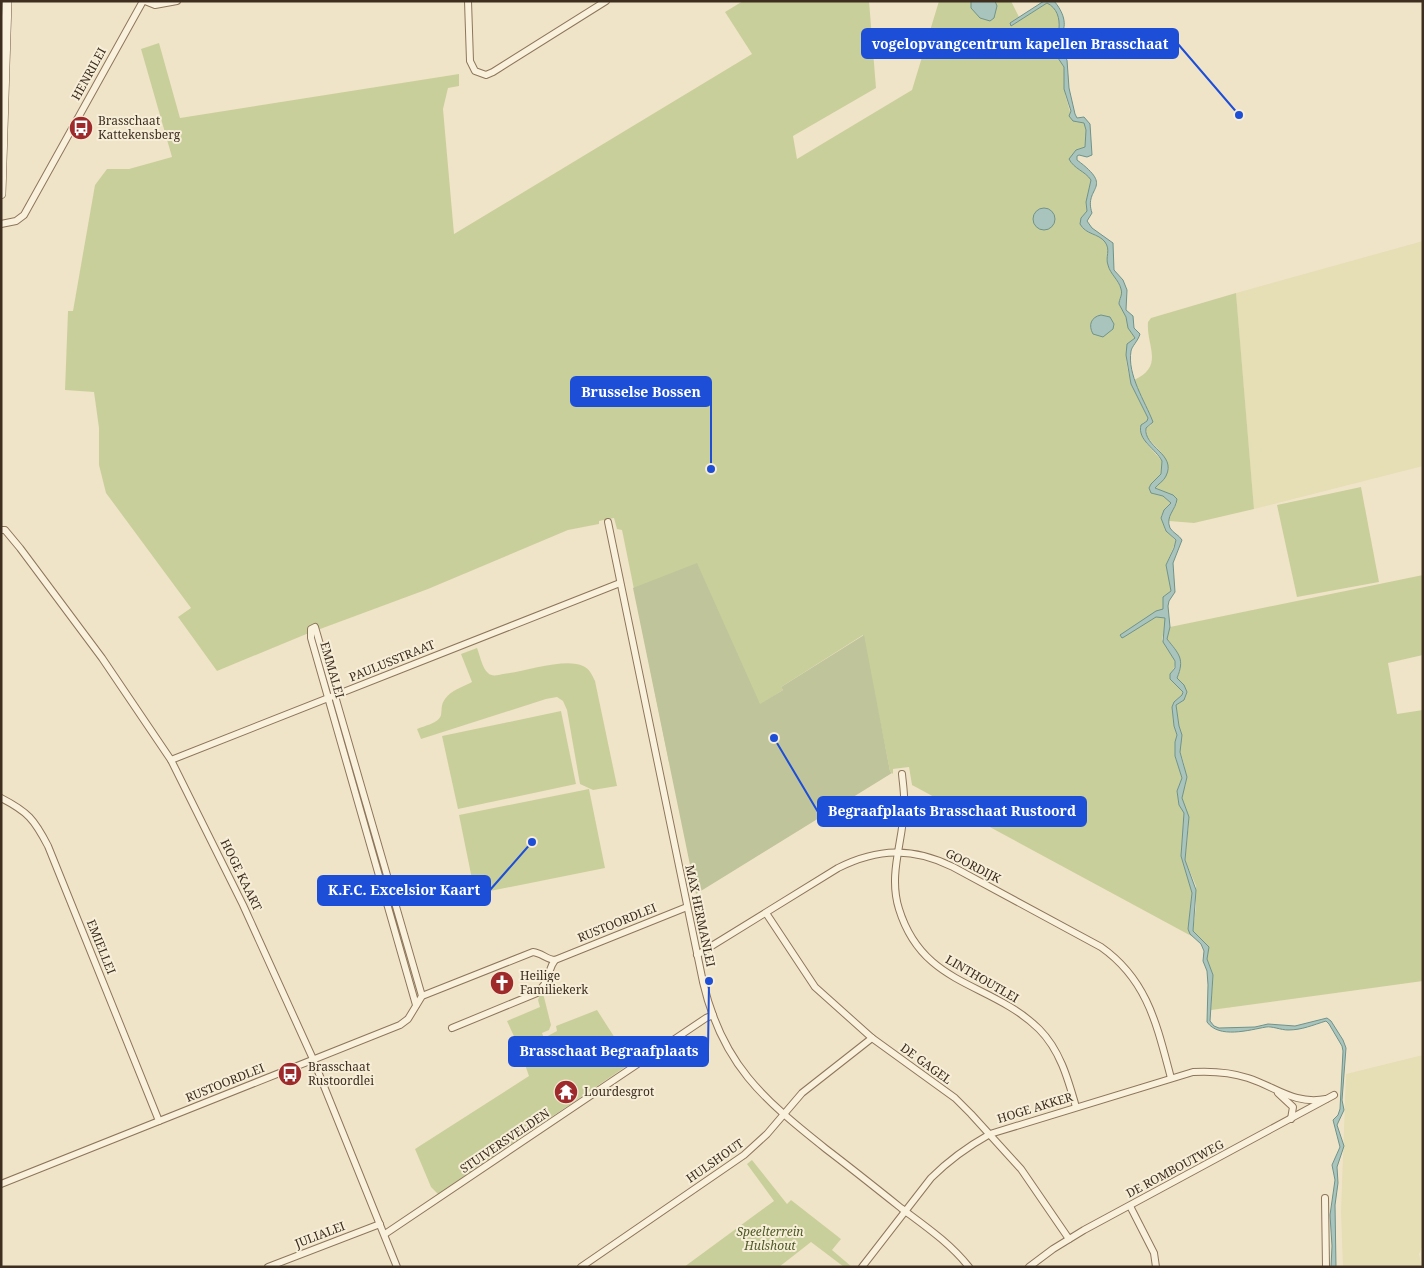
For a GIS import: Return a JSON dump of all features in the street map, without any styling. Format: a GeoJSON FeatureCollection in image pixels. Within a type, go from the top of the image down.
{"type":"FeatureCollection","features":[{"type":"Feature","properties":{"kind":"street"},"geometry":{"type":"LineString","coordinates":[[1,194],[7,1]]}},
{"type":"Feature","properties":{"kind":"street"},"geometry":{"type":"LineString","coordinates":[[144,1],[155,5],[178,1]]}},
{"type":"Feature","properties":{"kind":"street","name":"HENRILEI"},"geometry":{"type":"LineString","coordinates":[[1,224],[16,221],[24,215],[144,1]]}},
{"type":"Feature","properties":{"kind":"street"},"geometry":{"type":"LineString","coordinates":[[468,1],[472,66],[479,73],[490,74],[606,1]]}},
{"type":"Feature","properties":{"kind":"street","name":"MAX HERMANLEI"},"geometry":{"type":"LineString","coordinates":[[608,522],[697,955],[712,1015],[721,1036],[739,1066],[763,1095],[783,1114],[942,1238],[970,1267]]}},
{"type":"Feature","properties":{"kind":"street","name":"HOGE KAART"},"geometry":{"type":"LineString","coordinates":[[1,530],[5,530],[20,548],[102,658],[171,760],[243,905],[313,1059],[397,1267]]}},
{"type":"Feature","properties":{"kind":"street","name":"PAULUSSTRAAT"},"geometry":{"type":"LineString","coordinates":[[171,760],[620,583]]}},
{"type":"Feature","properties":{"kind":"street","name":"EMMALEI"},"geometry":{"type":"LineString","coordinates":[[416,1005],[311,638],[311,629],[315,627],[422,996]]}},
{"type":"Feature","properties":{"kind":"street","name":"LINTHOUTLEI"},"geometry":{"type":"LineString","coordinates":[[902,774],[904,808],[897,852],[895,881],[897,902],[904,922],[917,946],[948,974],[1020,1014],[1040,1030],[1063,1064],[1076,1107]]}},
{"type":"Feature","properties":{"kind":"street","name":"EMIELLEI"},"geometry":{"type":"LineString","coordinates":[[1,798],[18,807],[35,822],[48,846],[159,1121]]}},
{"type":"Feature","properties":{"kind":"street","name":"GOORDIJK"},"geometry":{"type":"LineString","coordinates":[[697,955],[850,862],[879,853],[919,854],[947,864],[1111,954],[1132,975],[1146,998],[1171,1078]]}},
{"type":"Feature","properties":{"kind":"street","name":"RUSTOORDLEI"},"geometry":{"type":"LineString","coordinates":[[555,960],[687,907]]}},
{"type":"Feature","properties":{"kind":"street","name":"DE GAGEL"},"geometry":{"type":"LineString","coordinates":[[766,913],[815,988],[872,1038],[954,1098],[1021,1169],[1069,1239]]}},
{"type":"Feature","properties":{"kind":"street"},"geometry":{"type":"LineString","coordinates":[[422,996],[533,952],[555,960],[544,985],[537,993],[452,1028]]}},
{"type":"Feature","properties":{"kind":"street","name":"RUSTOORDLEI"},"geometry":{"type":"LineString","coordinates":[[1,1184],[400,1025],[408,1019],[422,996]]}},
{"type":"Feature","properties":{"kind":"street","name":"STUIVERSVELDEN"},"geometry":{"type":"LineString","coordinates":[[385,1234],[712,1015]]}},
{"type":"Feature","properties":{"kind":"street","name":"HULSHOUT"},"geometry":{"type":"LineString","coordinates":[[581,1267],[744,1155],[754,1147],[793,1101],[872,1038]]}},
{"type":"Feature","properties":{"kind":"street","name":"HOGE AKKER"},"geometry":{"type":"LineString","coordinates":[[862,1267],[941,1168],[962,1150],[990,1134],[1193,1072],[1222,1072],[1242,1076],[1300,1100],[1314,1101],[1326,1099]]}},
{"type":"Feature","properties":{"kind":"street","name":"HOGE AKKER"},"geometry":{"type":"LineString","coordinates":[[1267,1085],[1290,1103],[1293,1110],[1291,1119]]}},
{"type":"Feature","properties":{"kind":"street","name":"DE ROMBOUTWEG"},"geometry":{"type":"LineString","coordinates":[[1030,1267],[1053,1248],[1334,1095]]}},
{"type":"Feature","properties":{"kind":"street"},"geometry":{"type":"LineString","coordinates":[[1325,1198],[1326,1267]]}},
{"type":"Feature","properties":{"kind":"street"},"geometry":{"type":"LineString","coordinates":[[1130,1206],[1154,1253],[1156,1267]]}},
{"type":"Feature","properties":{"kind":"street","name":"JULIALEI"},"geometry":{"type":"LineString","coordinates":[[268,1267],[380,1224]]}},
{"type":"Feature","properties":{"kind":"shaded area"},"geometry":{"type":"Polygon","coordinates":[[[1423,241],[1423,466],[1254,509],[1236,293],[1423,241]]]}},
{"type":"Feature","properties":{"kind":"shaded area"},"geometry":{"type":"Polygon","coordinates":[[[1423,1055],[1423,1245],[1419,1254],[1422,1267],[1343,1267],[1341,1212],[1346,1074],[1423,1055]]]}},
{"type":"Feature","properties":{"kind":"green space"},"geometry":{"type":"Polygon","coordinates":[[[743,1],[869,1],[876,88],[793,136],[797,159],[912,90],[939,1],[1011,1],[1019,17],[1010,23],[1011,26],[1047,3],[1057,14],[1059,29],[1051,38],[1050,46],[1064,67],[1065,94],[1071,115],[1074,121],[1084,123],[1086,130],[1085,147],[1076,150],[1070,159],[1091,180],[1086,205],[1087,211],[1080,224],[1082,228],[1102,239],[1107,245],[1108,265],[1120,286],[1119,304],[1126,317],[1128,328],[1135,338],[1129,345],[1126,355],[1127,366],[1134,389],[1148,418],[1143,423],[1146,443],[1162,461],[1161,474],[1149,488],[1151,493],[1163,496],[1171,503],[1161,516],[1165,530],[1176,541],[1166,565],[1171,589],[1170,593],[1164,596],[1166,623],[1162,639],[1173,656],[1175,664],[1170,674],[1171,680],[1182,691],[1182,695],[1174,702],[1172,707],[1177,735],[1175,756],[1182,778],[1177,791],[1179,805],[1184,813],[1181,856],[1192,893],[1188,929],[1195,938],[912,785],[909,767],[893,769],[893,774],[890,771],[863,635],[781,687],[783,690],[669,762],[622,530],[617,529],[614,518],[599,521],[599,524],[568,530],[428,589],[304,635],[217,671],[178,617],[191,608],[106,493],[99,465],[99,428],[94,392],[65,390],[68,311],[73,311],[95,185],[107,169],[129,169],[172,157],[141,49],[159,43],[180,118],[459,74],[459,86],[448,88],[443,109],[454,234],[752,54],[725,12],[743,1]]]}},
{"type":"Feature","properties":{"kind":"green space"},"geometry":{"type":"Polygon","coordinates":[[[1236,293],[1254,509],[1194,523],[1169,521],[1169,516],[1177,503],[1155,487],[1165,478],[1161,452],[1147,437],[1146,428],[1151,425],[1134,380],[1149,368],[1152,362],[1148,322],[1151,318],[1236,293]]]}},
{"type":"Feature","properties":{"kind":"green space"},"geometry":{"type":"Polygon","coordinates":[[[1361,487],[1379,582],[1297,597],[1277,505],[1361,487]]]}},
{"type":"Feature","properties":{"kind":"green space"},"geometry":{"type":"Polygon","coordinates":[[[697,563],[760,704],[783,690],[781,687],[864,635],[890,771],[892,773],[696,894],[633,588],[697,563]]]}},
{"type":"Feature","properties":{"kind":"green space"},"geometry":{"type":"Polygon","coordinates":[[[1423,575],[1423,655],[1388,663],[1397,714],[1423,710],[1423,981],[1211,1010],[1213,975],[1207,959],[1209,947],[1193,931],[1196,886],[1185,860],[1189,822],[1188,814],[1182,802],[1183,789],[1186,784],[1184,764],[1179,748],[1182,738],[1176,705],[1185,698],[1186,692],[1177,678],[1180,667],[1179,657],[1167,639],[1170,627],[1423,575]]]}},
{"type":"Feature","properties":{"kind":"green space"},"geometry":{"type":"Polygon","coordinates":[[[477,648],[484,668],[493,675],[566,663],[583,666],[587,669],[595,681],[617,786],[593,790],[580,784],[567,710],[563,701],[557,697],[421,739],[417,729],[431,724],[440,718],[443,703],[448,696],[472,682],[461,654],[477,648]]]}},
{"type":"Feature","properties":{"kind":"green space"},"geometry":{"type":"Polygon","coordinates":[[[561,711],[576,784],[458,809],[442,736],[561,711]]]}},
{"type":"Feature","properties":{"kind":"green space"},"geometry":{"type":"Polygon","coordinates":[[[589,789],[605,868],[475,894],[459,815],[589,789]]]}},
{"type":"Feature","properties":{"kind":"green space"},"geometry":{"type":"Polygon","coordinates":[[[540,995],[544,997],[551,1025],[549,1030],[542,1033],[544,1038],[557,1031],[556,1026],[597,1010],[631,1063],[438,1194],[431,1187],[415,1149],[529,1076],[507,1021],[540,1007],[538,1000],[540,995]]]}},
{"type":"Feature","properties":{"kind":"green space","name":"Speelterrein Hulshout"},"geometry":{"type":"Polygon","coordinates":[[[752,1160],[787,1204],[791,1200],[841,1239],[832,1250],[852,1267],[844,1267],[811,1242],[779,1267],[684,1267],[774,1201],[747,1164],[752,1160]]]}},
{"type":"Feature","properties":{"kind":"water"},"geometry":{"type":"Polygon","coordinates":[[[971,1],[995,1],[997,6],[994,18],[990,21],[980,18],[971,8],[971,1]]]}},
{"type":"Feature","properties":{"kind":"water"},"geometry":{"type":"Polygon","coordinates":[[[1044,1],[1054,1],[1063,16],[1064,29],[1055,43],[1067,60],[1069,88],[1075,114],[1077,118],[1084,117],[1090,124],[1092,155],[1087,157],[1077,156],[1077,160],[1088,169],[1097,182],[1091,197],[1092,213],[1087,221],[1092,228],[1113,243],[1114,270],[1123,280],[1127,290],[1126,310],[1133,316],[1134,328],[1140,334],[1131,351],[1130,360],[1134,378],[1153,422],[1146,428],[1146,435],[1164,456],[1168,468],[1165,478],[1155,488],[1173,495],[1177,499],[1169,524],[1171,530],[1182,540],[1173,563],[1175,592],[1168,606],[1170,627],[1167,639],[1180,657],[1181,661],[1177,678],[1184,685],[1187,692],[1184,700],[1176,705],[1182,735],[1180,752],[1187,777],[1182,798],[1189,817],[1185,860],[1196,890],[1193,931],[1209,947],[1207,959],[1213,975],[1210,1021],[1219,1028],[1255,1027],[1268,1024],[1295,1026],[1327,1018],[1343,1040],[1346,1048],[1342,1100],[1344,1110],[1337,1125],[1344,1146],[1337,1167],[1338,1183],[1335,1205],[1336,1267],[1331,1267],[1330,1215],[1335,1180],[1332,1165],[1340,1147],[1333,1120],[1338,1115],[1340,1109],[1342,1046],[1326,1021],[1293,1030],[1268,1027],[1235,1032],[1219,1030],[1207,1022],[1208,985],[1207,971],[1203,961],[1204,951],[1201,944],[1190,934],[1188,929],[1192,893],[1181,856],[1184,813],[1179,805],[1177,791],[1182,778],[1175,756],[1177,735],[1172,707],[1183,692],[1170,679],[1170,674],[1175,668],[1175,661],[1163,642],[1165,618],[1156,617],[1122,638],[1120,635],[1156,611],[1163,609],[1163,597],[1171,591],[1166,565],[1176,540],[1166,531],[1161,518],[1164,510],[1171,503],[1163,496],[1151,493],[1149,488],[1161,474],[1162,461],[1142,435],[1141,425],[1148,418],[1131,384],[1126,355],[1127,344],[1135,338],[1128,328],[1126,317],[1119,304],[1120,286],[1108,265],[1107,245],[1102,239],[1085,230],[1080,224],[1081,218],[1087,211],[1086,202],[1091,180],[1069,159],[1076,150],[1085,147],[1086,130],[1084,123],[1073,121],[1069,116],[1071,111],[1064,89],[1064,67],[1050,46],[1051,38],[1059,29],[1057,14],[1047,3],[1011,26],[1010,23],[1044,1]]]}},
{"type":"Feature","properties":{"kind":"water"},"geometry":{"type":"Polygon","coordinates":[[[1044,208],[1052,211],[1055,219],[1052,227],[1044,230],[1036,227],[1033,219],[1036,211],[1044,208]]]}},
{"type":"Feature","properties":{"kind":"water"},"geometry":{"type":"Polygon","coordinates":[[[1101,315],[1110,317],[1114,324],[1113,329],[1103,337],[1093,334],[1091,328],[1091,322],[1101,315]]]}},
{"type":"Feature","properties":{"kind":"place","name":"vogelopvangcentrum kapellen Brasschaat"},"geometry":{"type":"Point","coordinates":[1239,115]}},
{"type":"Feature","properties":{"kind":"place","name":"Brasschaat Kattekensberg"},"geometry":{"type":"Point","coordinates":[81,128]}},
{"type":"Feature","properties":{"kind":"place","name":"Brusselse Bossen"},"geometry":{"type":"Point","coordinates":[711,469]}},
{"type":"Feature","properties":{"kind":"place","name":"Begraafplaats Brasschaat Rustoord"},"geometry":{"type":"Point","coordinates":[774,738]}},
{"type":"Feature","properties":{"kind":"place","name":"K.F.C. Excelsior Kaart"},"geometry":{"type":"Point","coordinates":[532,842]}},
{"type":"Feature","properties":{"kind":"place","name":"Brasschaat Begraafplaats"},"geometry":{"type":"Point","coordinates":[709,981]}},
{"type":"Feature","properties":{"kind":"place","name":"Heilige Familiekerk"},"geometry":{"type":"Point","coordinates":[502,983]}},
{"type":"Feature","properties":{"kind":"place","name":"Brasschaat Rustoordlei"},"geometry":{"type":"Point","coordinates":[290,1074]}},
{"type":"Feature","properties":{"kind":"place","name":"Lourdesgrot"},"geometry":{"type":"Point","coordinates":[566,1092]}}]}
